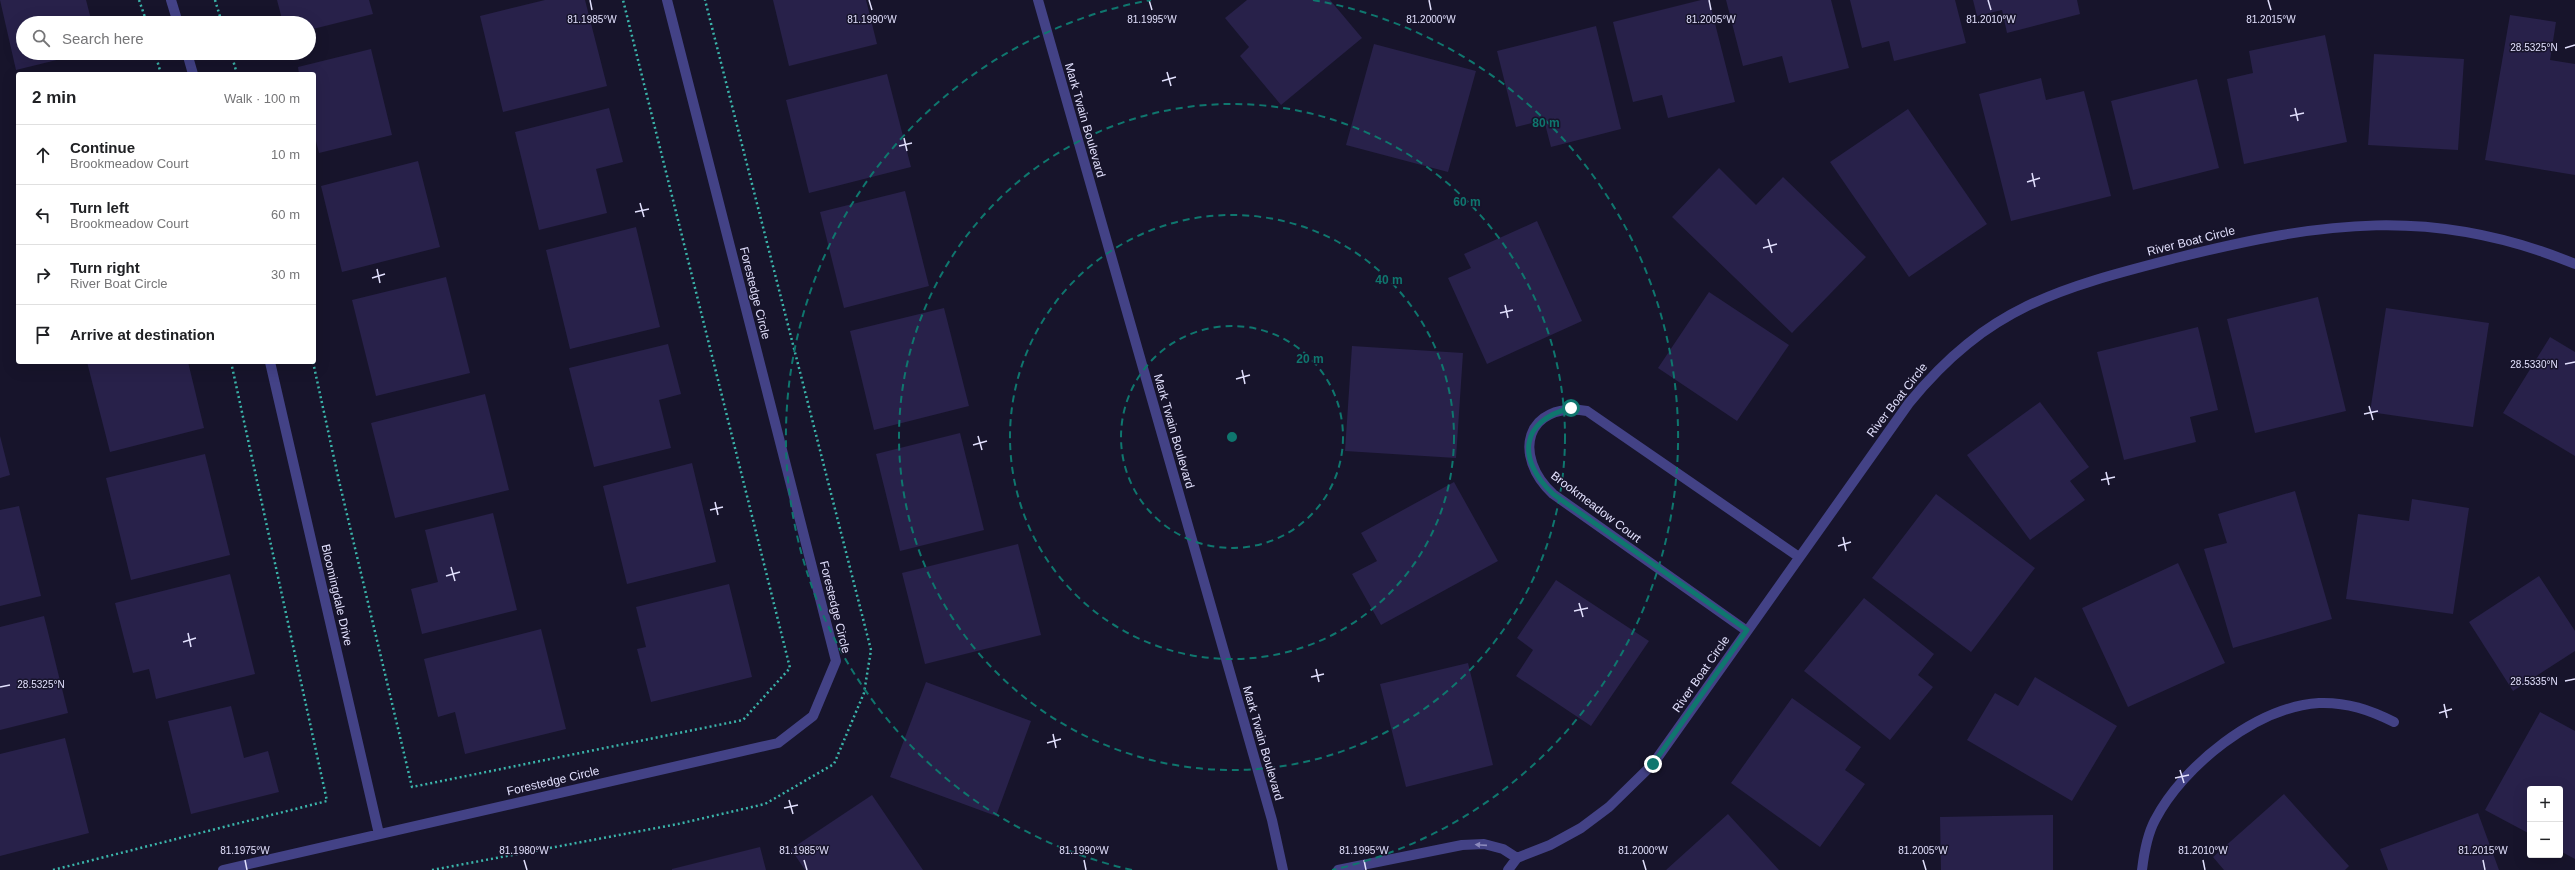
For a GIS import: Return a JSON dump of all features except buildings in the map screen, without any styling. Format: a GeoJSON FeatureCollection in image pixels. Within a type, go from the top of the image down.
{"type":"FeatureCollection","features":[{"type":"Feature","properties":{"kind":"street"},"geometry":{"type":"LineString","coordinates":[[170,0],[176,16]]}},
{"type":"Feature","properties":{"kind":"street","name":"Forestedge Circle"},"geometry":{"type":"LineString","coordinates":[[223,870],[778,743],[812,716],[836,661],[668,0]]}},
{"type":"Feature","properties":{"kind":"street","name":"Mark Twain Boulevard"},"geometry":{"type":"LineString","coordinates":[[1038,0],[1272,820],[1283,870]]}},
{"type":"Feature","properties":{"kind":"street"},"geometry":{"type":"LineString","coordinates":[[189,60],[192,72]]}},
{"type":"Feature","properties":{"kind":"street","name":"River Boat Circle"},"geometry":{"type":"LineString","coordinates":[[1517,858],[1550,845],[1580,828],[1609,807],[1634,785],[1653,764],[1799,557],[1929,378],[1953,354],[2007,315],[2036,300],[2068,288],[2253,239],[2326,228],[2365,226],[2441,227],[2480,234],[2519,244],[2575,264]]}},
{"type":"Feature","properties":{"kind":"street","name":"Bloomingdale Drive"},"geometry":{"type":"LineString","coordinates":[[270,364],[379,834]]}},
{"type":"Feature","properties":{"kind":"street","name":"Brookmeadow Court"},"geometry":{"type":"LineString","coordinates":[[1747,630],[1553,494],[1541,483],[1532,468],[1528,451],[1530,434],[1540,422],[1554,413],[1571,408],[1587,411],[1799,557]]}},
{"type":"Feature","properties":{"kind":"street"},"geometry":{"type":"LineString","coordinates":[[2142,870],[2145,849],[2154,822],[2169,796],[2188,774],[2238,734],[2266,718],[2293,708],[2318,703],[2345,704],[2370,710],[2394,722]]}},
{"type":"Feature","properties":{"kind":"street"},"geometry":{"type":"LineString","coordinates":[[1338,870],[1462,845],[1484,844],[1503,849],[1517,858],[1508,870]]}},
{"type":"Feature","properties":{"kind":"path"},"geometry":{"type":"LineString","coordinates":[[139,0],[144,16]]}},
{"type":"Feature","properties":{"kind":"path"},"geometry":{"type":"LineString","coordinates":[[215,0],[220,16]]}},
{"type":"Feature","properties":{"kind":"path"},"geometry":{"type":"LineString","coordinates":[[313,364],[339,481],[412,787],[743,720],[790,668],[623,0]]}},
{"type":"Feature","properties":{"kind":"path"},"geometry":{"type":"LineString","coordinates":[[432,870],[678,824],[765,804],[834,764],[864,693],[871,650],[704,0]]}},
{"type":"Feature","properties":{"kind":"path"},"geometry":{"type":"LineString","coordinates":[[157,60],[160,72]]}},
{"type":"Feature","properties":{"kind":"path"},"geometry":{"type":"LineString","coordinates":[[233,60],[236,72]]}},
{"type":"Feature","properties":{"kind":"path"},"geometry":{"type":"LineString","coordinates":[[53,870],[327,801],[231,364]]}},
{"type":"Feature","properties":{"kind":"route"},"geometry":{"type":"LineString","coordinates":[[1571,408],[1554,413],[1540,422],[1530,434],[1528,451],[1532,468],[1541,483],[1553,494],[1747,630],[1653,764]]}}]}
